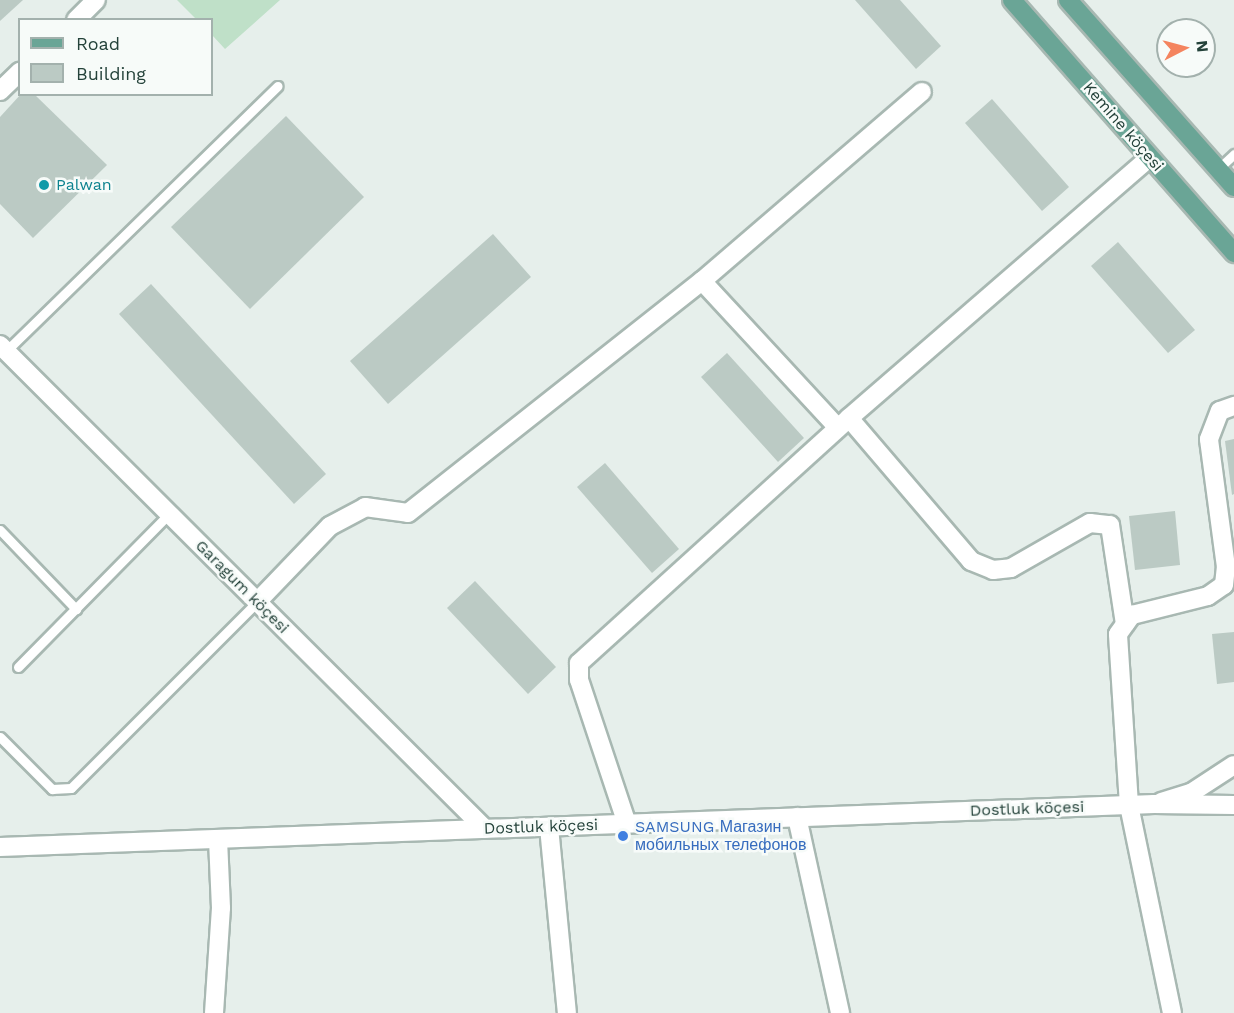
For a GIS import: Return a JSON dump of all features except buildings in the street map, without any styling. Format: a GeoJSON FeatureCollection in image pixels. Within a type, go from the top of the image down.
{"type":"FeatureCollection","features":[{"type":"Feature","properties":{"kind":"main road","name":"Kemine köçesi"},"geometry":{"type":"LineString","coordinates":[[1012,0],[1234,253]]}},
{"type":"Feature","properties":{"kind":"main road"},"geometry":{"type":"LineString","coordinates":[[1068,0],[1234,187]]}},
{"type":"Feature","properties":{"kind":"street"},"geometry":{"type":"LineString","coordinates":[[78,18],[96,0]]}},
{"type":"Feature","properties":{"kind":"street"},"geometry":{"type":"LineString","coordinates":[[0,91],[18,74]]}},
{"type":"Feature","properties":{"kind":"street"},"geometry":{"type":"LineString","coordinates":[[257,602],[330,526],[365,507],[408,513],[702,281],[922,92]]}},
{"type":"Feature","properties":{"kind":"street"},"geometry":{"type":"LineString","coordinates":[[627,824],[579,680],[579,663],[843,423],[1150,157]]}},
{"type":"Feature","properties":{"kind":"street"},"geometry":{"type":"LineString","coordinates":[[702,281],[843,423],[971,561],[993,570],[1011,568],[1090,523],[1110,525],[1125,624]]}},
{"type":"Feature","properties":{"kind":"street","name":"Garagum köçesi"},"geometry":{"type":"LineString","coordinates":[[4,347],[485,829]]}},
{"type":"Feature","properties":{"kind":"street"},"geometry":{"type":"LineString","coordinates":[[1172,1013],[1129,805],[1118,634],[1132,615],[1208,596],[1224,585],[1226,567],[1209,439],[1220,411],[1234,406]]}},
{"type":"Feature","properties":{"kind":"street"},"geometry":{"type":"LineString","coordinates":[[1154,804],[1191,793],[1234,765]]}},
{"type":"Feature","properties":{"kind":"street"},"geometry":{"type":"LineString","coordinates":[[1154,804],[1234,805]]}},
{"type":"Feature","properties":{"kind":"street","name":"Dostluk köçesi"},"geometry":{"type":"LineString","coordinates":[[0,847],[1154,804]]}},
{"type":"Feature","properties":{"kind":"street"},"geometry":{"type":"LineString","coordinates":[[797,817],[840,1013]]}},
{"type":"Feature","properties":{"kind":"street"},"geometry":{"type":"LineString","coordinates":[[549,826],[567,1013]]}},
{"type":"Feature","properties":{"kind":"street"},"geometry":{"type":"LineString","coordinates":[[214,1013],[220,908],[218,839]]}},
{"type":"Feature","properties":{"kind":"lane"},"geometry":{"type":"LineString","coordinates":[[4,347],[278,86]]}},
{"type":"Feature","properties":{"kind":"lane"},"geometry":{"type":"LineString","coordinates":[[1218,169],[1234,154]]}},
{"type":"Feature","properties":{"kind":"lane"},"geometry":{"type":"LineString","coordinates":[[18,668],[169,514]]}},
{"type":"Feature","properties":{"kind":"lane"},"geometry":{"type":"LineString","coordinates":[[0,530],[76,609]]}},
{"type":"Feature","properties":{"kind":"lane"},"geometry":{"type":"LineString","coordinates":[[0,737],[52,789],[71,788],[257,602]]}},
{"type":"Feature","properties":{"kind":"green space"},"geometry":{"type":"Polygon","coordinates":[[[177,0],[280,0],[225,49],[213,36],[213,18],[195,18],[177,0]]]}},
{"type":"Feature","properties":{"kind":"place","name":"Palwan"},"geometry":{"type":"Point","coordinates":[44,185]}},
{"type":"Feature","properties":{"kind":"place","name":"SAMSUNG Магазин мобильных телефонов"},"geometry":{"type":"Point","coordinates":[623,836]}}]}
